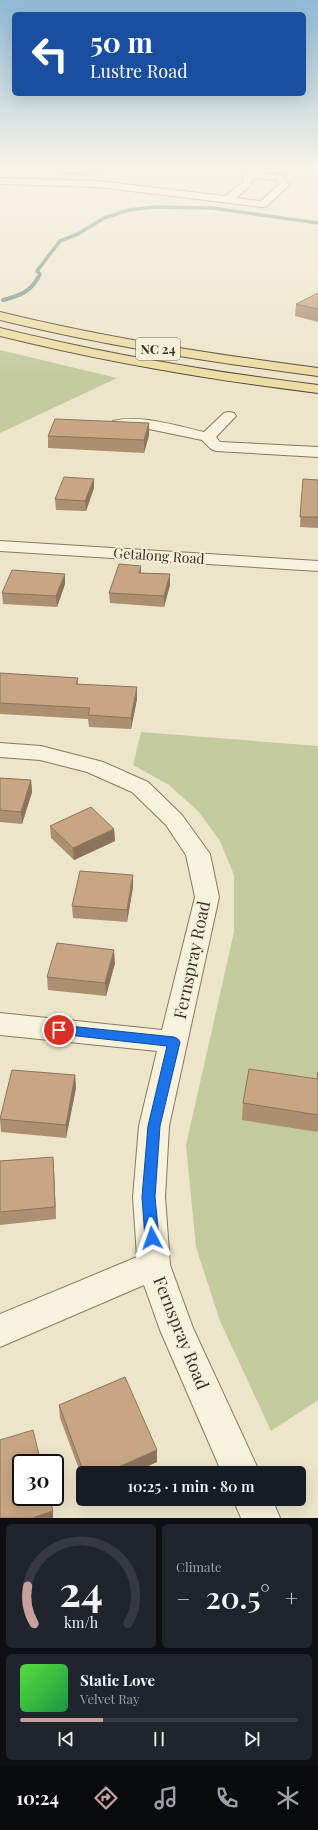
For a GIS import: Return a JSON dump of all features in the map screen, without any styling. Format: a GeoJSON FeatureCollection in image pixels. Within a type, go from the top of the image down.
{"type":"FeatureCollection","features":[{"type":"Feature","properties":{"kind":"main road","name":"NC 24"},"geometry":{"type":"LineString","coordinates":[[0,316],[75,333],[143,346],[224,360],[318,372]]}},
{"type":"Feature","properties":{"kind":"main road","name":"NC 24"},"geometry":{"type":"LineString","coordinates":[[0,332],[130,360],[229,377],[318,389]]}},
{"type":"Feature","properties":{"kind":"main road"},"geometry":{"type":"LineString","coordinates":[[229,377],[318,384]]}},
{"type":"Feature","properties":{"kind":"street"},"geometry":{"type":"LineString","coordinates":[[207,437],[229,416]]}},
{"type":"Feature","properties":{"kind":"street"},"geometry":{"type":"LineString","coordinates":[[105,423],[149,425],[207,437],[216,446],[318,452]]}},
{"type":"Feature","properties":{"kind":"street","name":"Getalong Road"},"geometry":{"type":"LineString","coordinates":[[0,546],[318,566]]}},
{"type":"Feature","properties":{"kind":"street","name":"Fernspray Road"},"geometry":{"type":"LineString","coordinates":[[0,750],[41,753],[95,767],[140,787],[174,820],[198,854],[207,897],[154,1126],[149,1197],[154,1265],[177,1330],[238,1466]]}},
{"type":"Feature","properties":{"kind":"street"},"geometry":{"type":"LineString","coordinates":[[0,1024],[174,1042]]}},
{"type":"Feature","properties":{"kind":"street"},"geometry":{"type":"LineString","coordinates":[[0,1331],[154,1265]]}},
{"type":"Feature","properties":{"kind":"street"},"geometry":{"type":"LineString","coordinates":[[255,1506],[260,1518]]}},
{"type":"Feature","properties":{"kind":"green space"},"geometry":{"type":"Polygon","coordinates":[[[0,350],[117,378],[0,433],[0,350]]]}},
{"type":"Feature","properties":{"kind":"green space"},"geometry":{"type":"Polygon","coordinates":[[[141,732],[318,746],[318,1400],[271,1431],[220,1321],[196,1247],[186,1145],[234,932],[234,875],[220,841],[198,811],[169,785],[133,765],[141,732]]]}},
{"type":"Feature","properties":{"kind":"building"},"geometry":{"type":"Polygon","coordinates":[[[318,293],[318,309],[296,304],[318,293]]]}},
{"type":"Feature","properties":{"kind":"building"},"geometry":{"type":"Polygon","coordinates":[[[55,419],[149,423],[144,440],[48,436],[55,419]]]}},
{"type":"Feature","properties":{"kind":"building"},"geometry":{"type":"Polygon","coordinates":[[[64,477],[94,479],[85,501],[55,499],[64,477]]]}},
{"type":"Feature","properties":{"kind":"building"},"geometry":{"type":"Polygon","coordinates":[[[303,479],[318,480],[318,517],[300,517],[303,479]]]}},
{"type":"Feature","properties":{"kind":"building"},"geometry":{"type":"Polygon","coordinates":[[[119,564],[141,566],[139,573],[170,574],[164,596],[109,593],[119,564]]]}},
{"type":"Feature","properties":{"kind":"building"},"geometry":{"type":"Polygon","coordinates":[[[12,570],[65,574],[56,596],[2,593],[12,570]]]}},
{"type":"Feature","properties":{"kind":"building"},"geometry":{"type":"Polygon","coordinates":[[[0,673],[78,678],[76,684],[137,687],[131,718],[88,715],[90,708],[0,703],[0,673]]]}},
{"type":"Feature","properties":{"kind":"building"},"geometry":{"type":"Polygon","coordinates":[[[0,778],[31,780],[21,812],[0,810],[0,778]]]}},
{"type":"Feature","properties":{"kind":"building"},"geometry":{"type":"Polygon","coordinates":[[[91,807],[114,829],[73,848],[50,826],[91,807]]]}},
{"type":"Feature","properties":{"kind":"building"},"geometry":{"type":"Polygon","coordinates":[[[80,871],[133,875],[127,910],[72,906],[80,871]]]}},
{"type":"Feature","properties":{"kind":"building"},"geometry":{"type":"Polygon","coordinates":[[[57,943],[114,950],[105,983],[47,977],[57,943]]]}},
{"type":"Feature","properties":{"kind":"building"},"geometry":{"type":"Polygon","coordinates":[[[249,1069],[317,1079],[318,1072],[318,1115],[243,1103],[249,1069]]]}},
{"type":"Feature","properties":{"kind":"building"},"geometry":{"type":"Polygon","coordinates":[[[12,1070],[75,1075],[66,1125],[0,1119],[12,1070]]]}},
{"type":"Feature","properties":{"kind":"building"},"geometry":{"type":"Polygon","coordinates":[[[53,1157],[55,1207],[0,1212],[0,1161],[53,1157]]]}},
{"type":"Feature","properties":{"kind":"building"},"geometry":{"type":"Polygon","coordinates":[[[125,1377],[157,1450],[121,1466],[81,1466],[59,1405],[125,1377]]]}},
{"type":"Feature","properties":{"kind":"building"},"geometry":{"type":"Polygon","coordinates":[[[33,1430],[39,1454],[12,1454],[12,1506],[52,1506],[53,1511],[32,1518],[0,1518],[0,1440],[33,1430]]]}},
{"type":"Feature","properties":{"kind":"waterway"},"geometry":{"type":"LineString","coordinates":[[37,279],[40,274],[37,271],[60,241],[76,235]]}},
{"type":"Feature","properties":{"kind":"waterway"},"geometry":{"type":"LineString","coordinates":[[3,300],[24,293],[35,283],[38,278]]}},
{"type":"Feature","properties":{"kind":"route"},"geometry":{"type":"LineString","coordinates":[[59,1030],[174,1042],[154,1126],[149,1197],[152,1238]]}}]}
